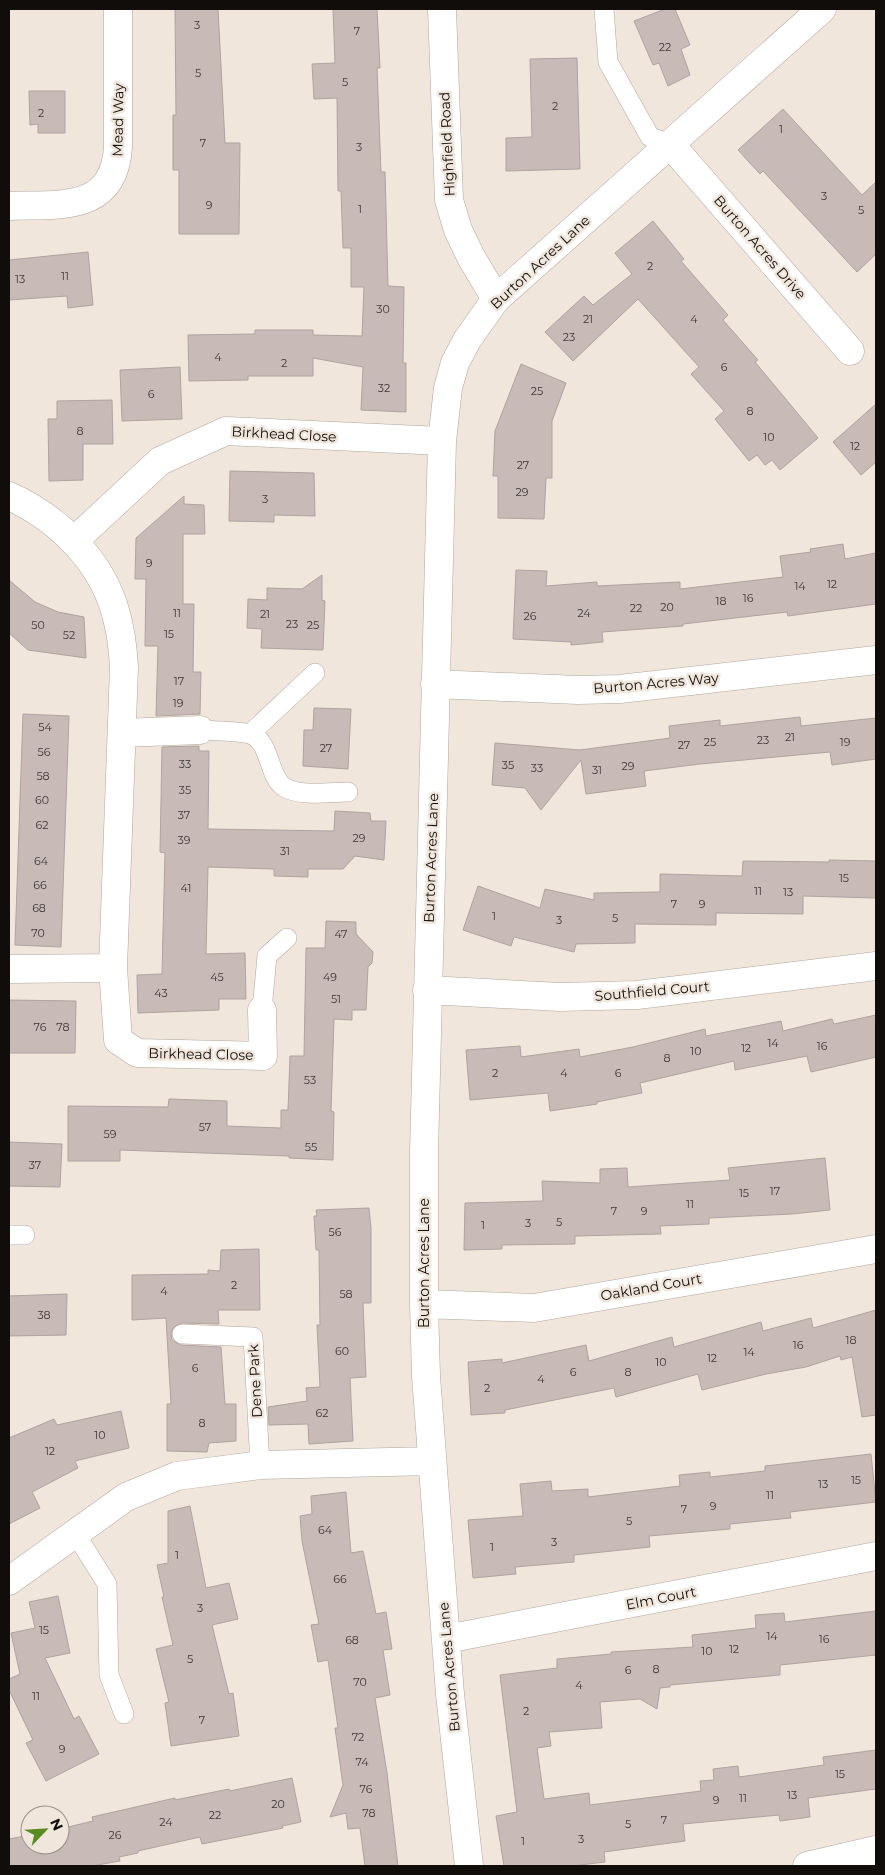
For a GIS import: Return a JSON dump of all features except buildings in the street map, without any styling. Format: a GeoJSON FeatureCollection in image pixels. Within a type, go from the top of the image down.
{"type":"FeatureCollection","features":[{"type":"Feature","properties":{"kind":"street","name":"Mead Way"},"geometry":{"type":"LineString","coordinates":[[9,206],[69,204],[85,200],[100,191],[111,179],[117,163],[118,147],[118,9]]}},
{"type":"Feature","properties":{"kind":"street","name":"Highfield Road"},"geometry":{"type":"LineString","coordinates":[[442,9],[449,200],[458,230],[471,257],[496,299]]}},
{"type":"Feature","properties":{"kind":"street","name":"Burton Acres Lane"},"geometry":{"type":"LineString","coordinates":[[469,1866],[450,1694],[432,1461],[424,1304],[427,990],[435,684],[442,441],[448,388],[455,363],[496,299],[822,9]]}},
{"type":"Feature","properties":{"kind":"street","name":"Burton Acres Drive"},"geometry":{"type":"LineString","coordinates":[[670,144],[850,350]]}},
{"type":"Feature","properties":{"kind":"street","name":"Birkhead Close"},"geometry":{"type":"LineString","coordinates":[[74,541],[160,461],[226,431],[442,441]]}},
{"type":"Feature","properties":{"kind":"street","name":"Birkhead Close"},"geometry":{"type":"LineString","coordinates":[[9,496],[41,513],[74,541],[106,586],[116,612],[122,640],[124,668],[113,968],[118,1040],[137,1053],[263,1056],[262,1010]]}},
{"type":"Feature","properties":{"kind":"street","name":"Burton Acres Way"},"geometry":{"type":"LineString","coordinates":[[435,684],[578,690],[620,688],[876,660]]}},
{"type":"Feature","properties":{"kind":"street"},"geometry":{"type":"LineString","coordinates":[[122,733],[200,730]]}},
{"type":"Feature","properties":{"kind":"street","name":"Southfield Court"},"geometry":{"type":"LineString","coordinates":[[427,990],[560,997],[637,995],[876,966]]}},
{"type":"Feature","properties":{"kind":"street"},"geometry":{"type":"LineString","coordinates":[[9,969],[113,968]]}},
{"type":"Feature","properties":{"kind":"street","name":"Oakland Court"},"geometry":{"type":"LineString","coordinates":[[424,1304],[534,1308],[876,1249]]}},
{"type":"Feature","properties":{"kind":"street"},"geometry":{"type":"LineString","coordinates":[[9,1581],[126,1497],[177,1476],[260,1465],[432,1461]]}},
{"type":"Feature","properties":{"kind":"street","name":"Elm Court"},"geometry":{"type":"LineString","coordinates":[[446,1639],[876,1556]]}},
{"type":"Feature","properties":{"kind":"street"},"geometry":{"type":"LineString","coordinates":[[821,1865],[876,1850]]}},
{"type":"Feature","properties":{"kind":"lane"},"geometry":{"type":"LineString","coordinates":[[604,9],[608,62],[650,138],[670,144]]}},
{"type":"Feature","properties":{"kind":"lane"},"geometry":{"type":"LineString","coordinates":[[250,734],[315,672]]}},
{"type":"Feature","properties":{"kind":"lane"},"geometry":{"type":"LineString","coordinates":[[200,730],[250,734],[265,747],[275,776],[283,787],[301,793],[348,792]]}},
{"type":"Feature","properties":{"kind":"lane","name":"Birkhead Close"},"geometry":{"type":"LineString","coordinates":[[262,1010],[267,956],[287,938]]}},
{"type":"Feature","properties":{"kind":"lane","name":"Dene Park"},"geometry":{"type":"LineString","coordinates":[[182,1334],[253,1337],[260,1465]]}},
{"type":"Feature","properties":{"kind":"lane"},"geometry":{"type":"LineString","coordinates":[[75,1533],[107,1584],[109,1674],[124,1714]]}}]}
